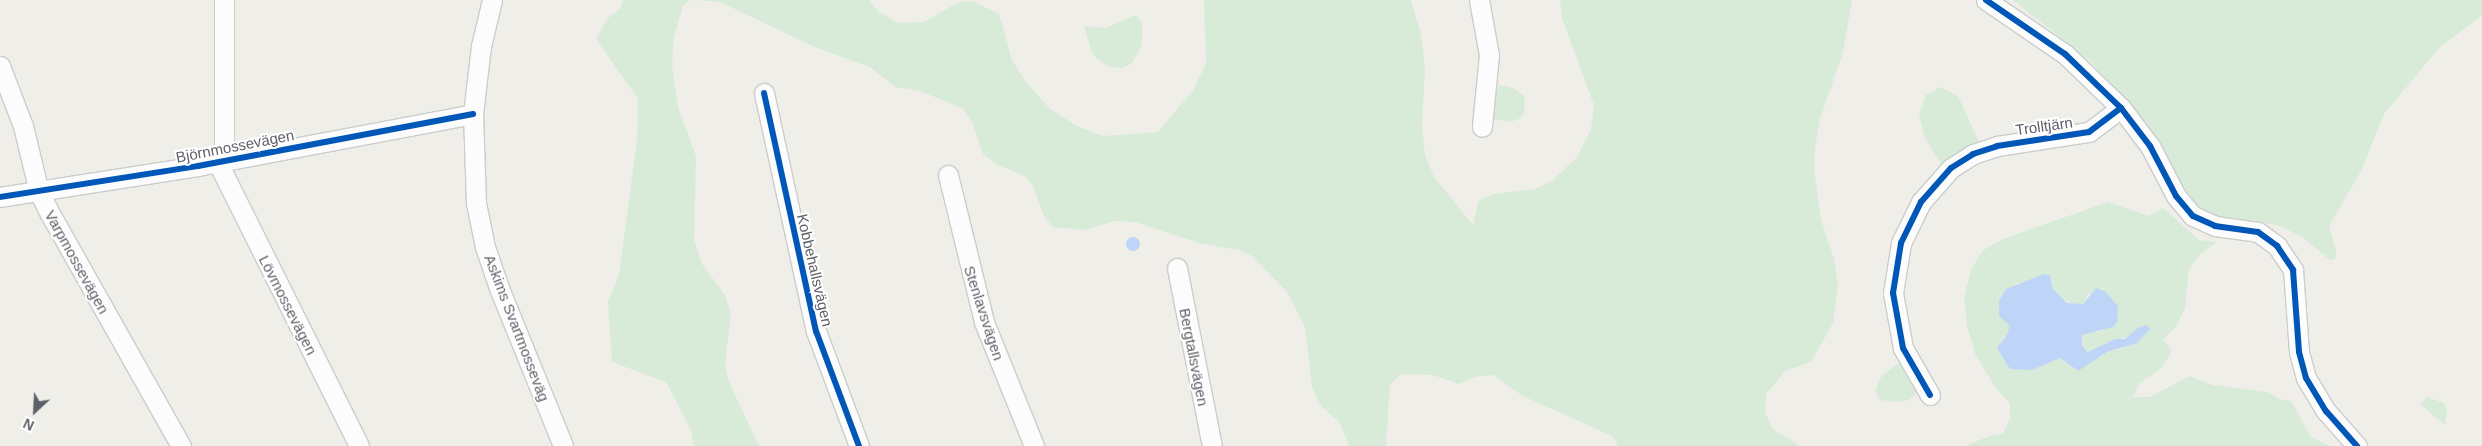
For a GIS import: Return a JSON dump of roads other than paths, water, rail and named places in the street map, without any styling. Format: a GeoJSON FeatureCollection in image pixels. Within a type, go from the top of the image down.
{"type":"FeatureCollection","features":[{"type":"Feature","properties":{"kind":"street","name":"Lövmossevägen"},"geometry":{"type":"LineString","coordinates":[[224,0],[221,162],[359,446]]}},
{"type":"Feature","properties":{"kind":"street","name":"Askims Svartmosseväg"},"geometry":{"type":"LineString","coordinates":[[492,0],[482,46],[473,114],[476,204],[485,248],[563,446]]}},
{"type":"Feature","properties":{"kind":"street"},"geometry":{"type":"LineString","coordinates":[[1479,0],[1489,56],[1482,127]]}},
{"type":"Feature","properties":{"kind":"street"},"geometry":{"type":"LineString","coordinates":[[1986,0],[2066,54],[2121,108],[2150,146],[2176,196],[2193,216],[2215,226],[2258,232],[2277,246],[2286,258],[2295,284],[2299,352],[2306,378],[2326,411],[2357,446]]}},
{"type":"Feature","properties":{"kind":"street","name":"Varpmossevägen"},"geometry":{"type":"LineString","coordinates":[[0,66],[23,126],[39,192],[181,446]]}},
{"type":"Feature","properties":{"kind":"street","name":"Kobbehallsvägen"},"geometry":{"type":"LineString","coordinates":[[764,93],[816,331],[859,446]]}},
{"type":"Feature","properties":{"kind":"street","name":"Trolltjärn"},"geometry":{"type":"LineString","coordinates":[[1930,395],[1903,348],[1894,293],[1901,243],[1921,202],[1951,168],[1974,154],[1997,146],[2071,137],[2089,132],[2121,108]]}},
{"type":"Feature","properties":{"kind":"street","name":"Björnmossevägen"},"geometry":{"type":"LineString","coordinates":[[0,198],[221,162],[473,114]]}},
{"type":"Feature","properties":{"kind":"street","name":"Stenlavsvägen"},"geometry":{"type":"LineString","coordinates":[[948,175],[984,322],[1034,446]]}},
{"type":"Feature","properties":{"kind":"street","name":"Bergtallsvägen"},"geometry":{"type":"LineString","coordinates":[[1177,268],[1212,446]]}},
{"type":"Feature","properties":{"kind":"water"},"geometry":{"type":"Polygon","coordinates":[[[1133,237],[1138,239],[1140,244],[1138,249],[1133,251],[1128,249],[1126,244],[1128,239],[1133,237]]]}},
{"type":"Feature","properties":{"kind":"water"},"geometry":{"type":"Polygon","coordinates":[[[2044,274],[2050,275],[2053,289],[2067,303],[2083,304],[2096,288],[2106,292],[2118,306],[2117,322],[2113,327],[2082,335],[2082,346],[2088,352],[2115,339],[2125,339],[2139,327],[2147,325],[2150,329],[2137,343],[2107,352],[2078,371],[2060,358],[2032,370],[2010,369],[1997,348],[2008,333],[2009,325],[1999,316],[1999,301],[2006,289],[2044,274]]]}}]}
